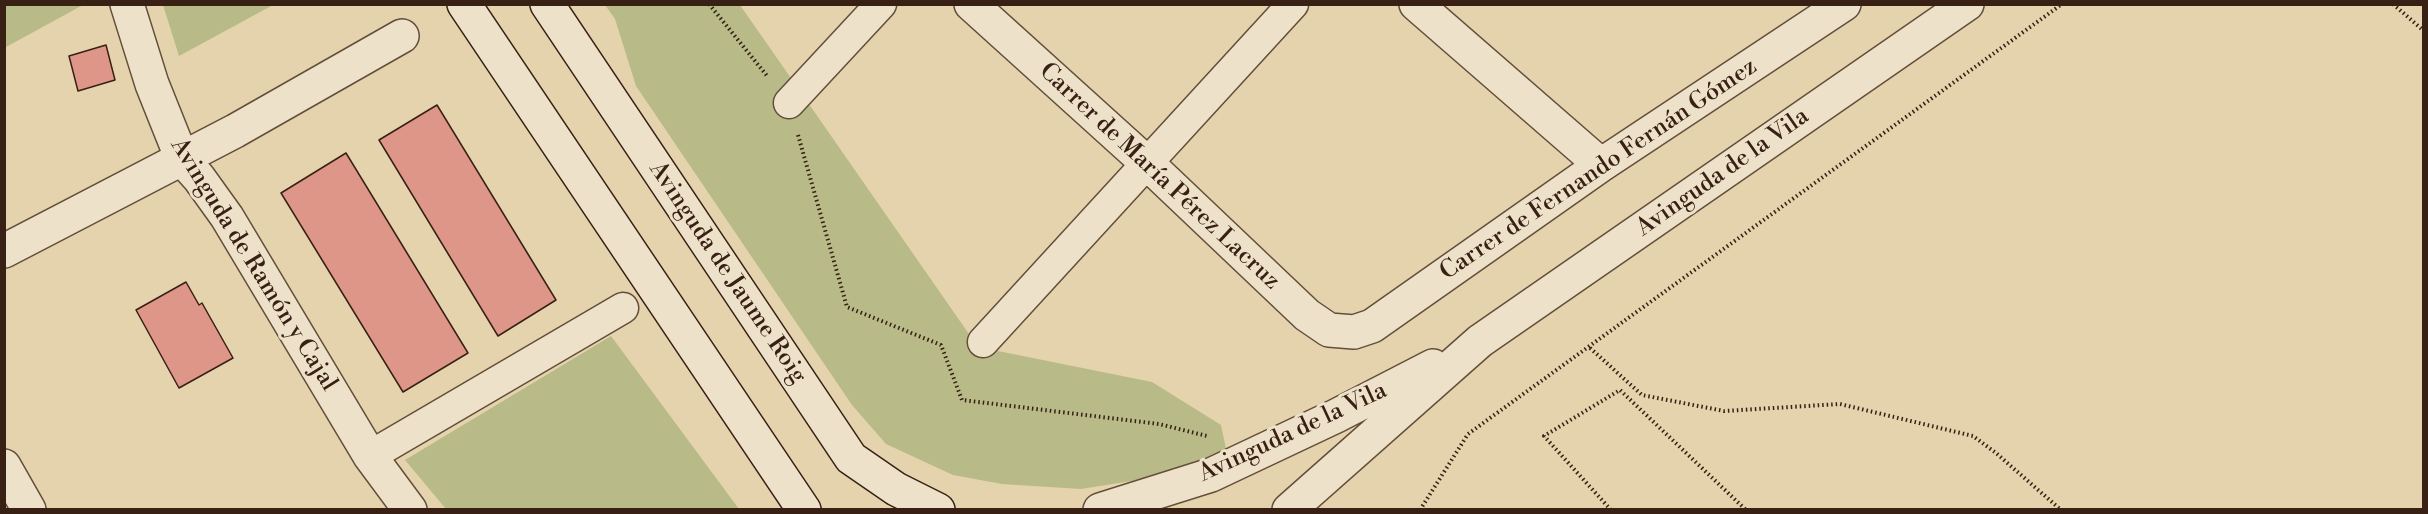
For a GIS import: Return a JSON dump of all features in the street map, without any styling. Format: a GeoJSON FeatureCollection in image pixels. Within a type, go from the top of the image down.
{"type":"FeatureCollection","features":[{"type":"Feature","properties":{"kind":"street","name":"Avinguda de Ramón y Cajal"},"geometry":{"type":"LineString","coordinates":[[127,4],[152,84],[182,159],[199,178],[226,217],[370,456],[410,510]]}},
{"type":"Feature","properties":{"kind":"street"},"geometry":{"type":"LineString","coordinates":[[464,4],[804,510]]}},
{"type":"Feature","properties":{"kind":"street"},"geometry":{"type":"LineString","coordinates":[[789,103],[881,4]]}},
{"type":"Feature","properties":{"kind":"street","name":"Carrer de María Pérez Lacruz"},"geometry":{"type":"LineString","coordinates":[[971,4],[1148,164],[1307,315],[1329,330],[1354,332]]}},
{"type":"Feature","properties":{"kind":"street"},"geometry":{"type":"LineString","coordinates":[[983,342],[1293,4]]}},
{"type":"Feature","properties":{"kind":"street"},"geometry":{"type":"LineString","coordinates":[[1416,4],[1601,165]]}},
{"type":"Feature","properties":{"kind":"street","name":"Carrer de Fernando Fernán Gómez"},"geometry":{"type":"LineString","coordinates":[[1354,332],[1372,326],[1601,165],[1844,4]]}},
{"type":"Feature","properties":{"kind":"street","name":"Avinguda de la Vila"},"geometry":{"type":"LineString","coordinates":[[1100,510],[1211,475],[1336,416],[1479,341],[1967,4]]}},
{"type":"Feature","properties":{"kind":"street","name":"Avinguda de Jaume Roig"},"geometry":{"type":"LineString","coordinates":[[554,10],[850,458],[896,489],[938,510]]}},
{"type":"Feature","properties":{"kind":"street"},"geometry":{"type":"LineString","coordinates":[[4,251],[182,159],[402,36]]}},
{"type":"Feature","properties":{"kind":"street"},"geometry":{"type":"LineString","coordinates":[[370,456],[623,308]]}},
{"type":"Feature","properties":{"kind":"street","name":"Avinguda de la Vila"},"geometry":{"type":"LineString","coordinates":[[1289,510],[1479,341]]}},
{"type":"Feature","properties":{"kind":"street"},"geometry":{"type":"LineString","coordinates":[[4,466],[29,510]]}},
{"type":"Feature","properties":{"kind":"path"},"geometry":{"type":"LineString","coordinates":[[709,4],[789,103],[847,307],[941,345],[962,400],[1159,424],[1216,438]]}},
{"type":"Feature","properties":{"kind":"path"},"geometry":{"type":"LineString","coordinates":[[1420,510],[1468,434],[1590,348],[2062,4]]}},
{"type":"Feature","properties":{"kind":"path"},"geometry":{"type":"LineString","coordinates":[[2392,4],[2424,31]]}},
{"type":"Feature","properties":{"kind":"path"},"geometry":{"type":"LineString","coordinates":[[1590,348],[1642,395],[1724,411],[1840,404],[1973,436],[2061,510]]}},
{"type":"Feature","properties":{"kind":"path"},"geometry":{"type":"LineString","coordinates":[[1611,510],[1544,436],[1620,390],[1746,510]]}},
{"type":"Feature","properties":{"kind":"green space"},"geometry":{"type":"Polygon","coordinates":[[[5,4],[83,5],[6,47],[5,4]]]}},
{"type":"Feature","properties":{"kind":"green space"},"geometry":{"type":"Polygon","coordinates":[[[163,4],[273,5],[179,56],[163,4]]]}},
{"type":"Feature","properties":{"kind":"green space"},"geometry":{"type":"Polygon","coordinates":[[[605,5],[740,5],[978,347],[1152,382],[1221,425],[1226,449],[1163,476],[1081,489],[1002,484],[953,475],[886,444],[852,405],[636,86],[615,19],[605,5]]]}},
{"type":"Feature","properties":{"kind":"green space"},"geometry":{"type":"Polygon","coordinates":[[[611,336],[739,509],[446,509],[405,460],[611,336]]]}},
{"type":"Feature","properties":{"kind":"building"},"geometry":{"type":"Polygon","coordinates":[[[106,45],[115,80],[78,91],[69,56],[106,45]]]}},
{"type":"Feature","properties":{"kind":"building"},"geometry":{"type":"Polygon","coordinates":[[[437,105],[556,300],[498,336],[379,140],[437,105]]]}},
{"type":"Feature","properties":{"kind":"building"},"geometry":{"type":"Polygon","coordinates":[[[346,153],[468,353],[403,392],[281,193],[346,153]]]}},
{"type":"Feature","properties":{"kind":"building"},"geometry":{"type":"Polygon","coordinates":[[[186,282],[199,305],[202,303],[233,358],[179,388],[136,310],[186,282]]]}}]}
